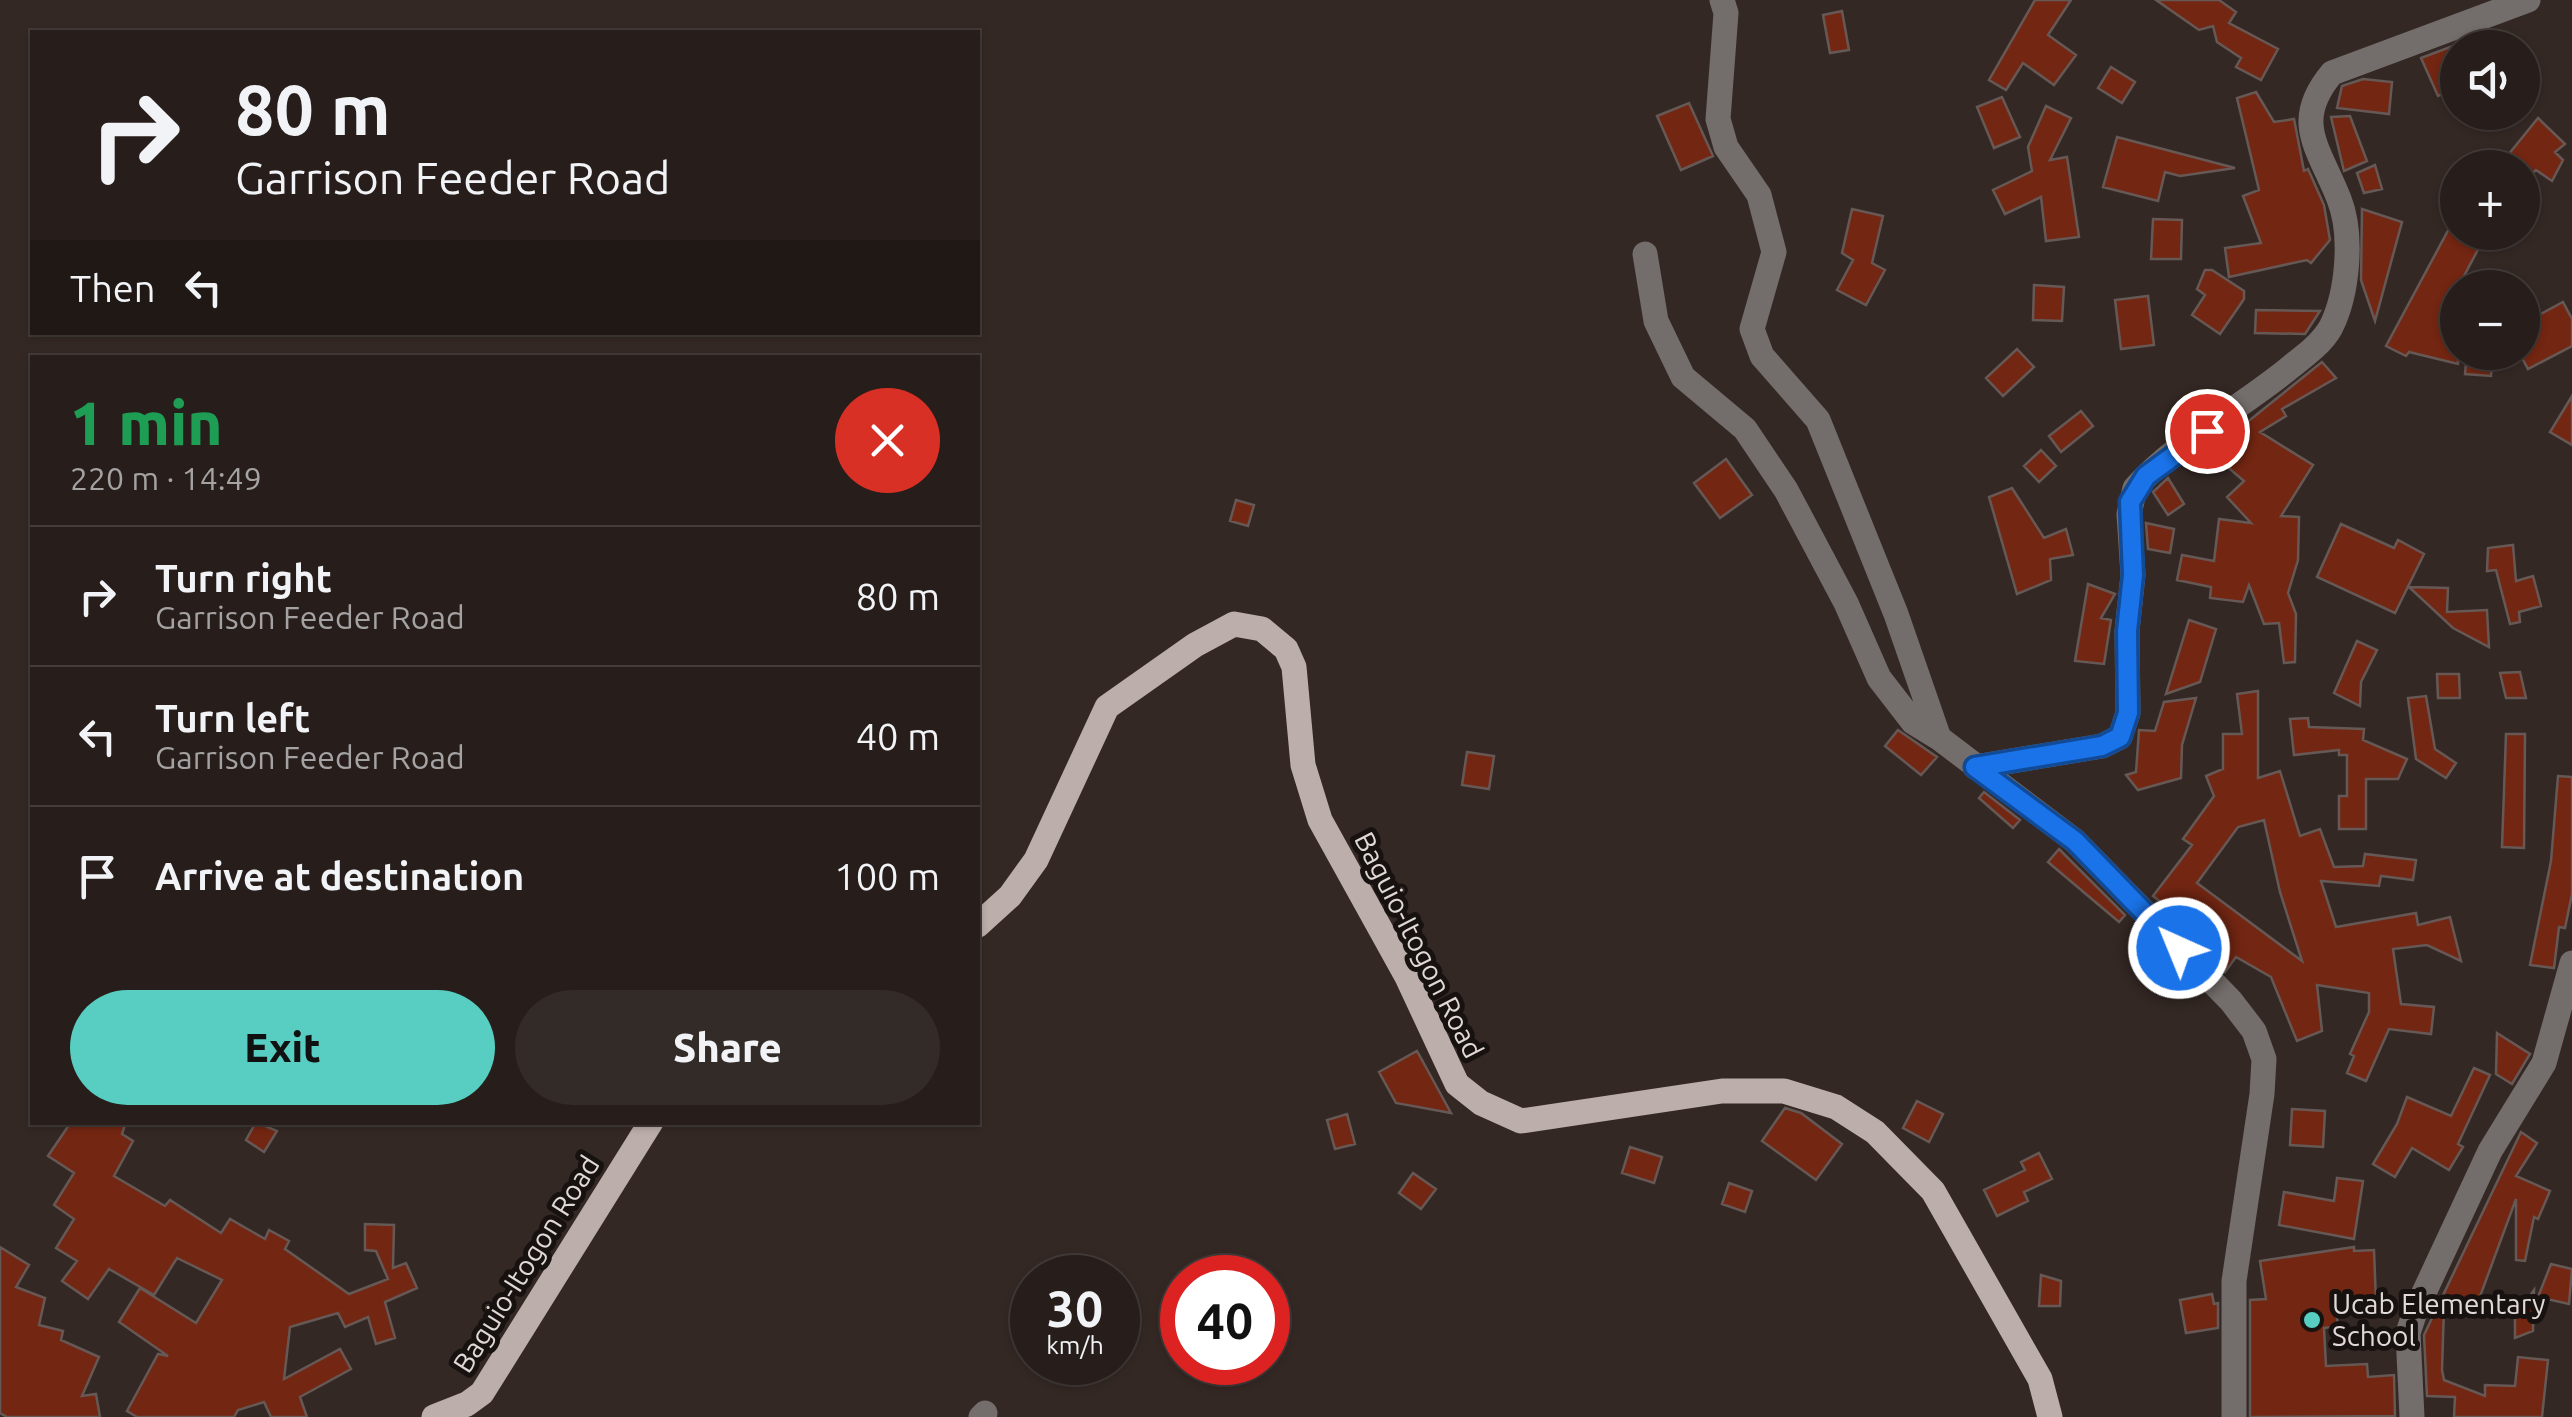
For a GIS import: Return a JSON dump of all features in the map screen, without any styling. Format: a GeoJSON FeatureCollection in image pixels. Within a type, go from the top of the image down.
{"type":"FeatureCollection","features":[{"type":"Feature","properties":{"kind":"main road","name":"Baguio-Itogon Road"},"geometry":{"type":"LineString","coordinates":[[980,923],[1010,896],[1036,860],[1108,708],[1194,645],[1234,624],[1262,629],[1286,649],[1294,667],[1303,765],[1320,820],[1406,977],[1457,1084],[1481,1103],[1521,1121],[1722,1091],[1784,1091],[1836,1107],[1875,1132],[1933,1191],[2040,1379],[2050,1417]]}},
{"type":"Feature","properties":{"kind":"main road","name":"Baguio-Itogon Road"},"geometry":{"type":"LineString","coordinates":[[434,1417],[467,1404],[482,1392],[648,1125]]}},
{"type":"Feature","properties":{"kind":"street"},"geometry":{"type":"LineString","coordinates":[[1722,0],[1726,13],[1718,118],[1726,147],[1760,194],[1774,252],[1752,329],[1762,356],[1818,420],[1896,614],[1939,738]]}},
{"type":"Feature","properties":{"kind":"street"},"geometry":{"type":"LineString","coordinates":[[1975,767],[2102,746],[2120,737],[2128,713],[2127,631],[2133,575],[2129,514],[2135,488],[2268,386],[2330,330],[2340,298],[2347,234],[2340,201],[2310,130],[2310,106],[2318,90],[2332,73],[2528,0]]}},
{"type":"Feature","properties":{"kind":"street"},"geometry":{"type":"LineString","coordinates":[[1645,254],[1656,320],[1683,377],[1745,429],[1786,490],[1846,603],[1879,678],[1913,722],[2075,841],[2231,1001],[2254,1030],[2264,1059],[2234,1281],[2234,1417]]}},
{"type":"Feature","properties":{"kind":"street"},"geometry":{"type":"LineString","coordinates":[[2412,1417],[2408,1333],[2415,1312],[2490,1151],[2544,1063],[2572,963]]}},
{"type":"Feature","properties":{"kind":"building"},"geometry":{"type":"Polygon","coordinates":[[[2035,0],[2071,0],[2048,35],[2076,55],[2054,85],[2023,63],[2006,90],[1989,80],[2035,0]]]}},
{"type":"Feature","properties":{"kind":"building"},"geometry":{"type":"Polygon","coordinates":[[[2156,0],[2219,0],[2236,12],[2229,23],[2278,49],[2261,80],[2236,67],[2241,58],[2217,42],[2213,26],[2199,30],[2156,0]]]}},
{"type":"Feature","properties":{"kind":"building"},"geometry":{"type":"Polygon","coordinates":[[[1842,11],[1849,50],[1830,53],[1823,15],[1842,11]]]}},
{"type":"Feature","properties":{"kind":"building"},"geometry":{"type":"Polygon","coordinates":[[[2440,51],[2440,95],[2438,96],[2421,58],[2440,51]]]}},
{"type":"Feature","properties":{"kind":"building"},"geometry":{"type":"Polygon","coordinates":[[[2111,67],[2135,82],[2122,103],[2098,88],[2111,67]]]}},
{"type":"Feature","properties":{"kind":"building"},"geometry":{"type":"Polygon","coordinates":[[[2363,79],[2392,82],[2389,114],[2337,108],[2342,86],[2363,79]]]}},
{"type":"Feature","properties":{"kind":"building"},"geometry":{"type":"Polygon","coordinates":[[[2256,92],[2274,122],[2294,119],[2304,171],[2308,169],[2324,205],[2330,240],[2311,263],[2307,260],[2229,277],[2225,248],[2261,243],[2243,196],[2259,190],[2237,98],[2256,92]]]}},
{"type":"Feature","properties":{"kind":"building"},"geometry":{"type":"Polygon","coordinates":[[[2002,97],[2020,137],[1994,148],[1977,107],[2002,97]]]}},
{"type":"Feature","properties":{"kind":"building"},"geometry":{"type":"Polygon","coordinates":[[[1689,103],[1713,156],[1681,170],[1657,116],[1689,103]]]}},
{"type":"Feature","properties":{"kind":"building"},"geometry":{"type":"Polygon","coordinates":[[[2046,106],[2071,118],[2050,160],[2067,157],[2079,237],[2046,241],[2041,197],[2005,214],[1993,190],[2032,171],[2028,147],[2046,106]]]}},
{"type":"Feature","properties":{"kind":"building"},"geometry":{"type":"Polygon","coordinates":[[[2350,116],[2367,161],[2344,171],[2331,117],[2350,116]]]}},
{"type":"Feature","properties":{"kind":"building"},"geometry":{"type":"Polygon","coordinates":[[[2540,120],[2565,144],[2555,152],[2563,160],[2552,181],[2540,173],[2540,150],[2512,150],[2528,130],[2540,130],[2540,120]]]}},
{"type":"Feature","properties":{"kind":"building"},"geometry":{"type":"Polygon","coordinates":[[[2117,137],[2235,168],[2180,176],[2165,172],[2158,201],[2103,187],[2117,137]]]}},
{"type":"Feature","properties":{"kind":"building"},"geometry":{"type":"Polygon","coordinates":[[[2375,165],[2382,189],[2364,193],[2357,173],[2375,165]]]}},
{"type":"Feature","properties":{"kind":"building"},"geometry":{"type":"Polygon","coordinates":[[[1852,209],[1883,216],[1872,263],[1885,270],[1866,305],[1837,290],[1853,260],[1842,253],[1852,209]]]}},
{"type":"Feature","properties":{"kind":"building"},"geometry":{"type":"Polygon","coordinates":[[[2362,209],[2402,222],[2375,321],[2361,280],[2362,209]]]}},
{"type":"Feature","properties":{"kind":"building"},"geometry":{"type":"Polygon","coordinates":[[[2153,219],[2182,220],[2181,259],[2151,259],[2153,219]]]}},
{"type":"Feature","properties":{"kind":"building"},"geometry":{"type":"Polygon","coordinates":[[[2440,245],[2440,250],[2478,250],[2467,270],[2440,270],[2440,360],[2409,352],[2406,356],[2386,346],[2440,245]]]}},
{"type":"Feature","properties":{"kind":"building"},"geometry":{"type":"Polygon","coordinates":[[[2205,270],[2212,270],[2244,291],[2244,299],[2220,334],[2192,315],[2205,295],[2197,289],[2205,270]]]}},
{"type":"Feature","properties":{"kind":"building"},"geometry":{"type":"Polygon","coordinates":[[[2034,285],[2064,287],[2062,321],[2033,320],[2034,285]]]}},
{"type":"Feature","properties":{"kind":"building"},"geometry":{"type":"Polygon","coordinates":[[[2148,296],[2154,345],[2121,349],[2115,300],[2148,296]]]}},
{"type":"Feature","properties":{"kind":"building"},"geometry":{"type":"Polygon","coordinates":[[[2563,302],[2572,319],[2572,346],[2540,363],[2540,314],[2563,302]]]}},
{"type":"Feature","properties":{"kind":"building"},"geometry":{"type":"Polygon","coordinates":[[[2256,310],[2320,311],[2305,334],[2255,333],[2256,310]]]}},
{"type":"Feature","properties":{"kind":"building"},"geometry":{"type":"Polygon","coordinates":[[[2017,349],[2034,367],[2003,396],[1986,378],[2017,349]]]}},
{"type":"Feature","properties":{"kind":"building"},"geometry":{"type":"Polygon","coordinates":[[[2322,362],[2336,378],[2282,409],[2286,416],[2260,432],[2313,465],[2281,516],[2299,517],[2298,560],[2288,593],[2296,614],[2295,662],[2284,663],[2279,623],[2264,624],[2249,585],[2243,602],[2210,598],[2211,587],[2177,580],[2182,555],[2214,561],[2219,519],[2251,523],[2227,497],[2244,481],[2210,452],[2322,362]]]}},
{"type":"Feature","properties":{"kind":"building"},"geometry":{"type":"Polygon","coordinates":[[[2465,370],[2492,370],[2491,376],[2465,374],[2465,370]]]}},
{"type":"Feature","properties":{"kind":"building"},"geometry":{"type":"Polygon","coordinates":[[[2572,396],[2572,445],[2550,432],[2572,396]]]}},
{"type":"Feature","properties":{"kind":"building"},"geometry":{"type":"Polygon","coordinates":[[[2081,411],[2093,426],[2061,452],[2049,436],[2081,411]]]}},
{"type":"Feature","properties":{"kind":"building"},"geometry":{"type":"Polygon","coordinates":[[[2041,450],[2056,466],[2039,482],[2024,466],[2041,450]]]}},
{"type":"Feature","properties":{"kind":"building"},"geometry":{"type":"Polygon","coordinates":[[[1726,459],[1752,495],[1720,518],[1694,483],[1726,459]]]}},
{"type":"Feature","properties":{"kind":"building"},"geometry":{"type":"Polygon","coordinates":[[[2168,478],[2184,504],[2168,515],[2153,492],[2168,478]]]}},
{"type":"Feature","properties":{"kind":"building"},"geometry":{"type":"Polygon","coordinates":[[[2012,488],[2044,538],[2066,529],[2073,555],[2050,559],[2051,580],[2017,594],[1989,497],[2012,488]]]}},
{"type":"Feature","properties":{"kind":"building"},"geometry":{"type":"Polygon","coordinates":[[[1236,500],[1254,505],[1248,526],[1230,521],[1236,500]]]}},
{"type":"Feature","properties":{"kind":"building"},"geometry":{"type":"Polygon","coordinates":[[[2146,523],[2174,529],[2170,553],[2148,549],[2146,523]]]}},
{"type":"Feature","properties":{"kind":"building"},"geometry":{"type":"Polygon","coordinates":[[[2341,524],[2394,548],[2398,540],[2424,554],[2395,613],[2317,577],[2341,524]]]}},
{"type":"Feature","properties":{"kind":"building"},"geometry":{"type":"Polygon","coordinates":[[[2513,545],[2516,581],[2533,576],[2541,606],[2519,612],[2520,622],[2510,624],[2496,570],[2487,571],[2488,548],[2513,545]]]}},
{"type":"Feature","properties":{"kind":"building"},"geometry":{"type":"Polygon","coordinates":[[[2088,584],[2115,594],[2101,618],[2111,620],[2104,664],[2075,661],[2088,584]]]}},
{"type":"Feature","properties":{"kind":"building"},"geometry":{"type":"Polygon","coordinates":[[[2409,587],[2448,588],[2447,612],[2487,610],[2489,647],[2453,628],[2409,587]]]}},
{"type":"Feature","properties":{"kind":"building"},"geometry":{"type":"Polygon","coordinates":[[[2189,620],[2216,629],[2200,682],[2166,694],[2189,620]]]}},
{"type":"Feature","properties":{"kind":"building"},"geometry":{"type":"Polygon","coordinates":[[[2357,641],[2377,650],[2361,682],[2360,706],[2334,693],[2357,641]]]}},
{"type":"Feature","properties":{"kind":"building"},"geometry":{"type":"Polygon","coordinates":[[[2520,672],[2526,698],[2506,698],[2500,673],[2520,672]]]}},
{"type":"Feature","properties":{"kind":"building"},"geometry":{"type":"Polygon","coordinates":[[[2437,674],[2459,674],[2460,698],[2438,698],[2437,674]]]}},
{"type":"Feature","properties":{"kind":"building"},"geometry":{"type":"Polygon","coordinates":[[[2258,691],[2258,778],[2280,771],[2300,836],[2320,829],[2334,867],[2363,866],[2365,854],[2416,860],[2413,880],[2381,876],[2379,886],[2321,881],[2336,927],[2416,913],[2418,925],[2450,917],[2461,961],[2427,945],[2393,949],[2401,1004],[2434,1007],[2431,1034],[2389,1029],[2366,1081],[2347,1073],[2354,1056],[2350,1054],[2369,1012],[2369,993],[2317,985],[2322,1031],[2297,1041],[2271,977],[2236,957],[2225,972],[2200,946],[2209,939],[2153,896],[2192,845],[2183,839],[2214,796],[2206,776],[2223,769],[2223,734],[2242,734],[2237,694],[2258,691]],[[2264,820],[2238,827],[2197,883],[2302,961],[2280,892],[2264,820]]]}},
{"type":"Feature","properties":{"kind":"building"},"geometry":{"type":"Polygon","coordinates":[[[2426,696],[2435,749],[2456,763],[2446,778],[2416,759],[2408,698],[2426,696]]]}},
{"type":"Feature","properties":{"kind":"building"},"geometry":{"type":"Polygon","coordinates":[[[2196,698],[2182,745],[2181,778],[2138,790],[2126,775],[2136,772],[2139,730],[2155,731],[2164,702],[2196,698]]]}},
{"type":"Feature","properties":{"kind":"building"},"geometry":{"type":"Polygon","coordinates":[[[2308,718],[2309,727],[2364,729],[2363,740],[2407,759],[2398,779],[2366,779],[2366,829],[2339,829],[2339,796],[2347,796],[2347,755],[2339,755],[2339,750],[2294,755],[2290,719],[2308,718]]]}},
{"type":"Feature","properties":{"kind":"building"},"geometry":{"type":"Polygon","coordinates":[[[1898,730],[1937,757],[1921,775],[1885,746],[1898,730]]]}},
{"type":"Feature","properties":{"kind":"building"},"geometry":{"type":"Polygon","coordinates":[[[2506,734],[2525,734],[2524,848],[2502,847],[2506,734]]]}},
{"type":"Feature","properties":{"kind":"building"},"geometry":{"type":"Polygon","coordinates":[[[1467,752],[1494,756],[1489,789],[1462,785],[1467,752]]]}},
{"type":"Feature","properties":{"kind":"building"},"geometry":{"type":"Polygon","coordinates":[[[2558,776],[2572,777],[2572,894],[2565,928],[2559,927],[2554,968],[2530,965],[2551,861],[2558,776]]]}},
{"type":"Feature","properties":{"kind":"building"},"geometry":{"type":"Polygon","coordinates":[[[1984,792],[2020,820],[2013,828],[1979,798],[1984,792]]]}},
{"type":"Feature","properties":{"kind":"building"},"geometry":{"type":"Polygon","coordinates":[[[2059,849],[2125,915],[2119,922],[2048,862],[2059,849]]]}},
{"type":"Feature","properties":{"kind":"building"},"geometry":{"type":"Polygon","coordinates":[[[2497,1033],[2530,1054],[2512,1084],[2496,1074],[2497,1033]]]}},
{"type":"Feature","properties":{"kind":"building"},"geometry":{"type":"Polygon","coordinates":[[[1417,1051],[1451,1113],[1396,1103],[1379,1072],[1417,1051]]]}},
{"type":"Feature","properties":{"kind":"building"},"geometry":{"type":"Polygon","coordinates":[[[2474,1068],[2490,1075],[2458,1144],[2463,1147],[2449,1170],[2412,1148],[2395,1177],[2373,1164],[2397,1124],[2407,1097],[2451,1116],[2474,1068]]]}},
{"type":"Feature","properties":{"kind":"building"},"geometry":{"type":"Polygon","coordinates":[[[1917,1101],[1943,1114],[1929,1142],[1903,1128],[1917,1101]]]}},
{"type":"Feature","properties":{"kind":"building"},"geometry":{"type":"Polygon","coordinates":[[[1785,1108],[1801,1113],[1842,1144],[1816,1180],[1762,1141],[1785,1108]]]}},
{"type":"Feature","properties":{"kind":"building"},"geometry":{"type":"Polygon","coordinates":[[[2292,1109],[2325,1111],[2323,1147],[2290,1145],[2292,1109]]]}},
{"type":"Feature","properties":{"kind":"building"},"geometry":{"type":"Polygon","coordinates":[[[1347,1114],[1355,1144],[1335,1149],[1327,1120],[1347,1114]]]}},
{"type":"Feature","properties":{"kind":"building"},"geometry":{"type":"Polygon","coordinates":[[[69,1125],[125,1125],[122,1134],[133,1141],[114,1176],[165,1206],[170,1200],[221,1233],[230,1219],[265,1239],[269,1230],[289,1241],[285,1249],[349,1294],[388,1279],[376,1251],[365,1250],[365,1224],[394,1225],[393,1268],[406,1263],[417,1288],[385,1302],[395,1338],[376,1344],[368,1317],[345,1327],[338,1313],[290,1327],[284,1379],[340,1349],[351,1369],[300,1397],[307,1417],[271,1417],[264,1402],[238,1410],[234,1417],[137,1417],[127,1411],[158,1354],[168,1356],[119,1322],[140,1288],[196,1323],[222,1280],[177,1258],[154,1295],[109,1269],[88,1299],[62,1281],[77,1261],[56,1248],[74,1219],[54,1205],[74,1173],[48,1156],[69,1125]]]}},
{"type":"Feature","properties":{"kind":"building"},"geometry":{"type":"Polygon","coordinates":[[[254,1125],[277,1131],[264,1152],[246,1140],[254,1125]]]}},
{"type":"Feature","properties":{"kind":"building"},"geometry":{"type":"Polygon","coordinates":[[[2521,1132],[2537,1143],[2516,1176],[2550,1191],[2538,1219],[2534,1217],[2525,1261],[2516,1260],[2516,1199],[2472,1318],[2444,1308],[2442,1370],[2444,1380],[2485,1396],[2485,1385],[2515,1386],[2518,1357],[2548,1360],[2542,1417],[2454,1417],[2455,1397],[2427,1396],[2424,1335],[2521,1132]]]}},
{"type":"Feature","properties":{"kind":"building"},"geometry":{"type":"Polygon","coordinates":[[[1630,1147],[1662,1157],[1654,1183],[1622,1173],[1630,1147]]]}},
{"type":"Feature","properties":{"kind":"building"},"geometry":{"type":"Polygon","coordinates":[[[2039,1153],[2052,1179],[2024,1192],[2028,1201],[1997,1216],[1984,1190],[2025,1170],[2021,1162],[2039,1153]]]}},
{"type":"Feature","properties":{"kind":"building"},"geometry":{"type":"Polygon","coordinates":[[[1413,1173],[1436,1189],[1421,1209],[1399,1193],[1413,1173]]]}},
{"type":"Feature","properties":{"kind":"building"},"geometry":{"type":"Polygon","coordinates":[[[2337,1178],[2363,1181],[2354,1239],[2279,1225],[2284,1192],[2334,1201],[2337,1178]]]}},
{"type":"Feature","properties":{"kind":"building"},"geometry":{"type":"Polygon","coordinates":[[[1729,1183],[1752,1191],[1745,1212],[1722,1204],[1729,1183]]]}},
{"type":"Feature","properties":{"kind":"building"},"geometry":{"type":"Polygon","coordinates":[[[0,1247],[29,1265],[16,1287],[45,1298],[39,1325],[63,1331],[61,1340],[99,1357],[82,1396],[96,1394],[100,1417],[7,1417],[0,1413],[0,1247]]]}},
{"type":"Feature","properties":{"kind":"building","name":"Ucab Elementary School"},"geometry":{"type":"Polygon","coordinates":[[[2354,1247],[2354,1251],[2374,1250],[2376,1301],[2335,1303],[2338,1326],[2324,1328],[2326,1366],[2367,1364],[2368,1377],[2394,1375],[2395,1416],[2250,1417],[2250,1300],[2266,1299],[2260,1261],[2354,1247]]]}},
{"type":"Feature","properties":{"kind":"building"},"geometry":{"type":"Polygon","coordinates":[[[2551,1264],[2572,1269],[2569,1304],[2538,1297],[2551,1264]]]}},
{"type":"Feature","properties":{"kind":"building"},"geometry":{"type":"Polygon","coordinates":[[[2041,1275],[2061,1281],[2060,1306],[2039,1306],[2041,1275]]]}},
{"type":"Feature","properties":{"kind":"building"},"geometry":{"type":"Polygon","coordinates":[[[2534,1290],[2533,1331],[2515,1338],[2515,1317],[2534,1290]]]}},
{"type":"Feature","properties":{"kind":"building"},"geometry":{"type":"Polygon","coordinates":[[[2212,1294],[2214,1304],[2218,1303],[2218,1328],[2186,1333],[2180,1300],[2212,1294]]]}},
{"type":"Feature","properties":{"kind":"place","name":"Ucab Elementary School"},"geometry":{"type":"Point","coordinates":[2312,1320]}},
{"type":"Feature","properties":{"kind":"route"},"geometry":{"type":"LineString","coordinates":[[2179,948],[2075,841],[1975,767],[2102,746],[2120,737],[2128,713],[2127,631],[2133,575],[2130,502],[2135,488],[2146,476],[2207,431]]}}]}
